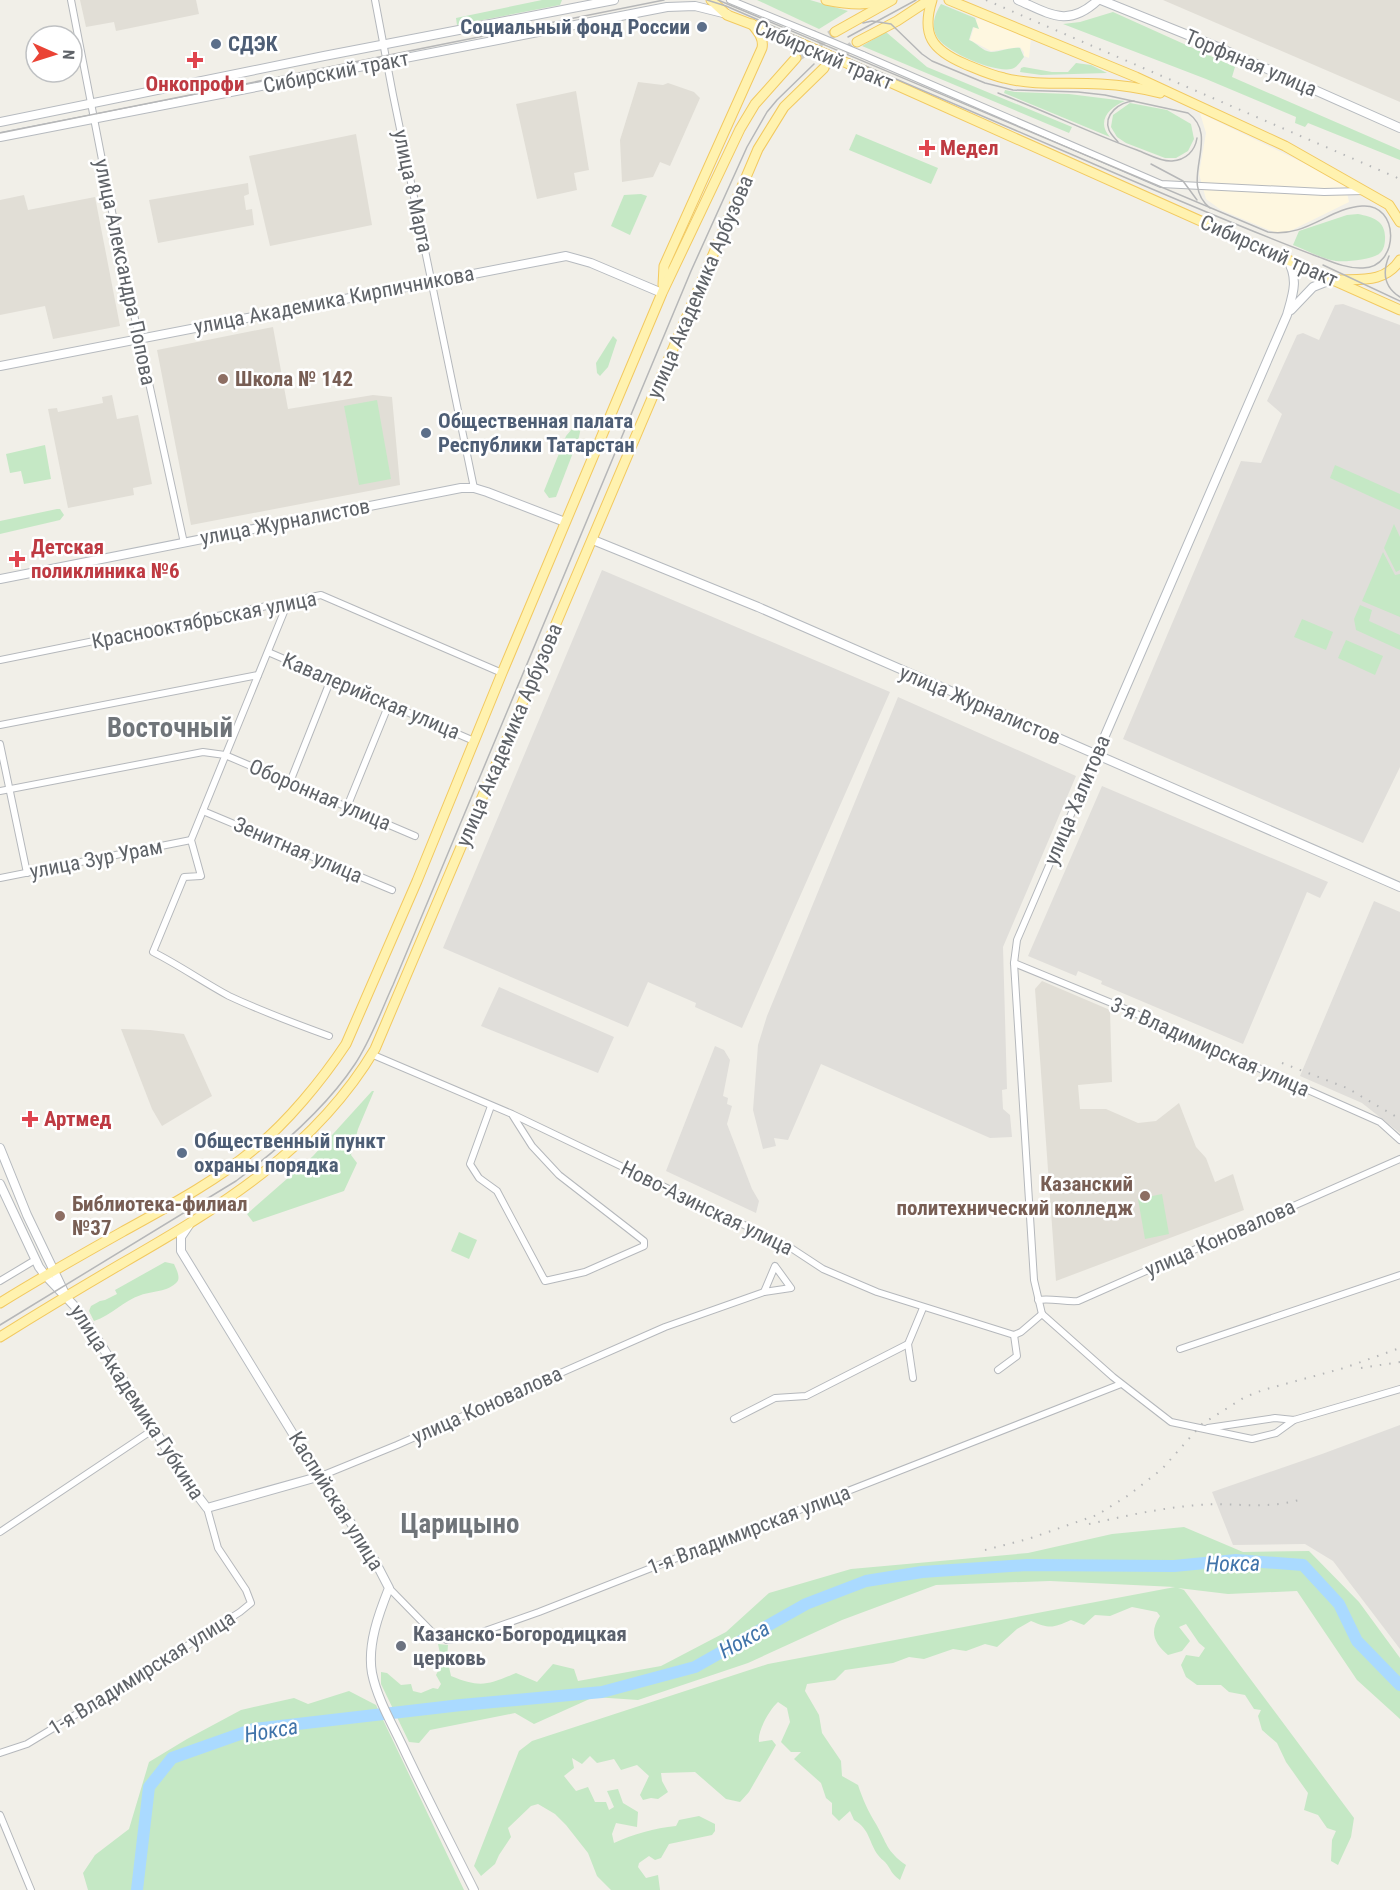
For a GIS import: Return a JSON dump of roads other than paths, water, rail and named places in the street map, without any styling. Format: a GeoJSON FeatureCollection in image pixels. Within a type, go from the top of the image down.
{"type":"FeatureCollection","features":[{"type":"Feature","properties":{"kind":"main road"},"geometry":{"type":"LineString","coordinates":[[711,0],[728,15]]}},
{"type":"Feature","properties":{"kind":"main road"},"geometry":{"type":"LineString","coordinates":[[826,0],[873,4],[886,0]]}},
{"type":"Feature","properties":{"kind":"main road"},"geometry":{"type":"LineString","coordinates":[[835,32],[892,0]]}},
{"type":"Feature","properties":{"kind":"main road"},"geometry":{"type":"LineString","coordinates":[[857,42],[905,17],[931,0]]}},
{"type":"Feature","properties":{"kind":"main road"},"geometry":{"type":"LineString","coordinates":[[931,0],[926,23],[938,49],[951,58],[979,70],[1003,78],[1022,81],[1124,86],[1177,96]]}},
{"type":"Feature","properties":{"kind":"main road"},"geometry":{"type":"LineString","coordinates":[[949,0],[1136,77],[1285,146],[1389,204],[1400,222]]}},
{"type":"Feature","properties":{"kind":"main road","name":"Сибирский тракт"},"geometry":{"type":"LineString","coordinates":[[728,15],[849,64],[1400,310]]}},
{"type":"Feature","properties":{"kind":"main road"},"geometry":{"type":"LineString","coordinates":[[662,293],[664,266],[762,48],[764,41],[752,24]]}},
{"type":"Feature","properties":{"kind":"main road","name":"улица Академика Арбузова"},"geometry":{"type":"LineString","coordinates":[[0,1303],[45,1275],[200,1188],[254,1150],[294,1109],[330,1067],[346,1044],[662,293],[745,121],[755,104],[796,58]]}},
{"type":"Feature","properties":{"kind":"main road","name":"улица Академика Арбузова"},"geometry":{"type":"LineString","coordinates":[[0,1337],[189,1225],[276,1164],[315,1126],[348,1089],[371,1054],[593,540],[758,149],[784,107],[824,68]]}},
{"type":"Feature","properties":{"kind":"main road"},"geometry":{"type":"LineString","coordinates":[[1334,279],[1376,279],[1388,273],[1400,260]]}},
{"type":"Feature","properties":{"kind":"street","name":"улица Александра Попова"},"geometry":{"type":"LineString","coordinates":[[71,0],[116,232],[184,543]]}},
{"type":"Feature","properties":{"kind":"street","name":"улица 8 Марта"},"geometry":{"type":"LineString","coordinates":[[375,0],[474,488]]}},
{"type":"Feature","properties":{"kind":"street","name":"Сибирский тракт"},"geometry":{"type":"LineString","coordinates":[[0,122],[614,0]]}},
{"type":"Feature","properties":{"kind":"street","name":"Сибирский тракт"},"geometry":{"type":"LineString","coordinates":[[730,0],[1161,184],[1324,192],[1366,191]]}},
{"type":"Feature","properties":{"kind":"street","name":"Торфяная улица"},"geometry":{"type":"LineString","coordinates":[[1018,0],[1049,14],[1065,17],[1083,13],[1099,0],[1220,48],[1400,128]]}},
{"type":"Feature","properties":{"kind":"street","name":"Сибирский тракт"},"geometry":{"type":"LineString","coordinates":[[0,138],[667,7],[694,6],[728,15]]}},
{"type":"Feature","properties":{"kind":"street","name":"улица Академика Кирпичникова"},"geometry":{"type":"LineString","coordinates":[[0,366],[566,255],[662,293]]}},
{"type":"Feature","properties":{"kind":"street"},"geometry":{"type":"LineString","coordinates":[[1287,259],[1293,268],[1295,284],[1287,315]]}},
{"type":"Feature","properties":{"kind":"street"},"geometry":{"type":"LineString","coordinates":[[1287,315],[1306,292],[1334,279]]}},
{"type":"Feature","properties":{"kind":"street","name":"улица Халитова"},"geometry":{"type":"LineString","coordinates":[[1042,1314],[1034,1280],[1014,963],[1017,940],[1287,315]]}},
{"type":"Feature","properties":{"kind":"street","name":"улица Журналистов"},"geometry":{"type":"LineString","coordinates":[[0,579],[416,496],[474,488],[565,522]]}},
{"type":"Feature","properties":{"kind":"street","name":"улица Журналистов"},"geometry":{"type":"LineString","coordinates":[[593,540],[758,607],[1400,887]]}},
{"type":"Feature","properties":{"kind":"street","name":"Краснооктябрьская улица"},"geometry":{"type":"LineString","coordinates":[[0,660],[321,595],[502,674]]}},
{"type":"Feature","properties":{"kind":"street"},"geometry":{"type":"LineString","coordinates":[[288,602],[191,840],[201,876],[184,877],[153,952],[178,964],[191,975],[231,997],[329,1036]]}},
{"type":"Feature","properties":{"kind":"street","name":"Кавалерийская улица"},"geometry":{"type":"LineString","coordinates":[[267,652],[474,741]]}},
{"type":"Feature","properties":{"kind":"street"},"geometry":{"type":"LineString","coordinates":[[0,725],[258,675]]}},
{"type":"Feature","properties":{"kind":"street"},"geometry":{"type":"LineString","coordinates":[[290,782],[331,679]]}},
{"type":"Feature","properties":{"kind":"street"},"geometry":{"type":"LineString","coordinates":[[348,807],[389,704]]}},
{"type":"Feature","properties":{"kind":"street"},"geometry":{"type":"LineString","coordinates":[[0,744],[27,873]]}},
{"type":"Feature","properties":{"kind":"street","name":"Оборонная улица"},"geometry":{"type":"LineString","coordinates":[[0,791],[203,752],[225,755],[416,836]]}},
{"type":"Feature","properties":{"kind":"street","name":"Зенитная улица"},"geometry":{"type":"LineString","coordinates":[[203,810],[392,890]]}},
{"type":"Feature","properties":{"kind":"street","name":"улица Зур Урам"},"geometry":{"type":"LineString","coordinates":[[0,878],[191,840]]}},
{"type":"Feature","properties":{"kind":"street","name":"3-я Владимирская улица"},"geometry":{"type":"LineString","coordinates":[[1014,963],[1114,1004],[1380,1122],[1400,1140]]}},
{"type":"Feature","properties":{"kind":"street","name":"Ново-Азинская улица"},"geometry":{"type":"LineString","coordinates":[[371,1054],[512,1114],[788,1246],[823,1269],[877,1292],[923,1308],[1014,1335]]}},
{"type":"Feature","properties":{"kind":"street"},"geometry":{"type":"LineString","coordinates":[[491,1106],[470,1164],[479,1178],[497,1191],[545,1281],[585,1272],[644,1246],[644,1241],[559,1175],[532,1146],[512,1114]]}},
{"type":"Feature","properties":{"kind":"street","name":"улица Академика Губкина"},"geometry":{"type":"LineString","coordinates":[[0,1148],[27,1215],[67,1296]]}},
{"type":"Feature","properties":{"kind":"street","name":"улица Коновалова"},"geometry":{"type":"LineString","coordinates":[[1038,1300],[1052,1298],[1064,1302],[1078,1300],[1400,1159]]}},
{"type":"Feature","properties":{"kind":"street","name":"улица Академика Губкина"},"geometry":{"type":"LineString","coordinates":[[0,1184],[35,1260],[45,1275],[67,1296],[81,1314],[188,1483],[207,1508]]}},
{"type":"Feature","properties":{"kind":"street","name":"Каспийская улица"},"geometry":{"type":"LineString","coordinates":[[189,1225],[181,1237],[181,1251],[187,1262],[312,1465],[375,1561],[389,1588],[379,1612],[373,1644],[372,1671],[393,1726],[474,1890]]}},
{"type":"Feature","properties":{"kind":"street"},"geometry":{"type":"LineString","coordinates":[[0,1281],[35,1260]]}},
{"type":"Feature","properties":{"kind":"street","name":"улица Коновалова"},"geometry":{"type":"LineString","coordinates":[[207,1508],[321,1476],[665,1327],[764,1292],[791,1288],[775,1266],[764,1292]]}},
{"type":"Feature","properties":{"kind":"street"},"geometry":{"type":"LineString","coordinates":[[1180,1349],[1400,1275]]}},
{"type":"Feature","properties":{"kind":"street"},"geometry":{"type":"LineString","coordinates":[[913,1378],[909,1344],[923,1308]]}},
{"type":"Feature","properties":{"kind":"street"},"geometry":{"type":"LineString","coordinates":[[998,1370],[1017,1356],[1014,1335],[1022,1332],[1042,1314],[1121,1384],[1171,1422],[1202,1429],[1252,1438],[1276,1433],[1294,1420],[1400,1389]]}},
{"type":"Feature","properties":{"kind":"street"},"geometry":{"type":"LineString","coordinates":[[735,1419],[775,1398],[806,1396],[909,1344]]}},
{"type":"Feature","properties":{"kind":"street","name":"1-я Владимирская улица"},"geometry":{"type":"LineString","coordinates":[[389,1588],[434,1634],[447,1640],[465,1638],[539,1612],[1121,1384]]}},
{"type":"Feature","properties":{"kind":"street"},"geometry":{"type":"LineString","coordinates":[[1202,1429],[1275,1418],[1294,1420]]}},
{"type":"Feature","properties":{"kind":"street"},"geometry":{"type":"LineString","coordinates":[[0,1532],[154,1429]]}},
{"type":"Feature","properties":{"kind":"street","name":"1-я Владимирская улица"},"geometry":{"type":"LineString","coordinates":[[0,1753],[27,1744],[143,1674],[251,1603],[246,1590],[218,1548],[207,1508]]}},
{"type":"Feature","properties":{"kind":"street"},"geometry":{"type":"LineString","coordinates":[[0,1815],[31,1890]]}},
{"type":"Feature","properties":{"kind":"waterway","name":"Нокса"},"geometry":{"type":"LineString","coordinates":[[137,1890],[149,1787],[172,1758],[254,1729],[461,1705],[602,1692],[695,1667],[806,1604],[866,1581],[922,1572],[1027,1565],[1174,1566],[1236,1560],[1303,1565],[1339,1604],[1357,1641],[1400,1685]]}},
{"type":"Feature","properties":{"kind":"tunnel"},"geometry":{"type":"LineString","coordinates":[[796,58],[835,32]]}},
{"type":"Feature","properties":{"kind":"tunnel"},"geometry":{"type":"LineString","coordinates":[[824,68],[857,42]]}},
{"type":"Feature","properties":{"kind":"tram line"},"geometry":{"type":"LineString","coordinates":[[0,133],[664,0]]}},
{"type":"Feature","properties":{"kind":"tram line"},"geometry":{"type":"LineString","coordinates":[[707,0],[726,6],[1188,204],[1335,263],[1357,268],[1375,265],[1384,257],[1389,247],[1391,235],[1389,224],[1383,214],[1374,208],[1362,206],[1350,208],[1294,231],[1268,232],[718,0]]}},
{"type":"Feature","properties":{"kind":"tram line"},"geometry":{"type":"LineString","coordinates":[[848,37],[916,0]]}},
{"type":"Feature","properties":{"kind":"tram line"},"geometry":{"type":"LineString","coordinates":[[863,23],[872,21],[891,24],[932,61],[985,83],[1013,90],[1105,95],[1188,113],[1197,123],[1201,134],[1197,186],[1201,197],[1210,208]]}},
{"type":"Feature","properties":{"kind":"tram line"},"geometry":{"type":"LineString","coordinates":[[0,1325],[236,1181],[268,1156],[315,1112],[361,1055],[393,985],[691,271],[747,147],[767,112],[814,64]]}},
{"type":"Feature","properties":{"kind":"tram line"},"geometry":{"type":"LineString","coordinates":[[998,93],[1163,160],[1172,161],[1186,157],[1192,151],[1197,138]]}},
{"type":"Feature","properties":{"kind":"tram line"},"geometry":{"type":"LineString","coordinates":[[1118,142],[1109,130],[1108,119],[1118,106],[1134,101]]}},
{"type":"Feature","properties":{"kind":"tram line"},"geometry":{"type":"LineString","coordinates":[[1151,164],[1183,181],[1197,200]]}},
{"type":"Feature","properties":{"kind":"tram line"},"geometry":{"type":"LineString","coordinates":[[1389,256],[1386,279],[1391,289],[1400,297]]}},
{"type":"Feature","properties":{"kind":"tram line"},"geometry":{"type":"LineString","coordinates":[[1323,265],[1400,301]]}},
{"type":"Feature","properties":{"kind":"railway"},"geometry":{"type":"LineString","coordinates":[[986,0],[1400,179]]}},
{"type":"Feature","properties":{"kind":"railway"},"geometry":{"type":"LineString","coordinates":[[1282,1063],[1347,1088],[1400,1119]]}},
{"type":"Feature","properties":{"kind":"railway"},"geometry":{"type":"LineString","coordinates":[[985,1550],[1028,1539],[1097,1515],[1129,1495],[1162,1469],[1202,1424],[1245,1397],[1344,1368],[1400,1348]]}},
{"type":"Feature","properties":{"kind":"railway"},"geometry":{"type":"LineString","coordinates":[[1361,1368],[1400,1362]]}},
{"type":"Feature","properties":{"kind":"railway"},"geometry":{"type":"LineString","coordinates":[[1089,1524],[1184,1506],[1273,1505],[1299,1500]]}},
{"type":"Feature","properties":{"kind":"place","name":"Социальный фонд России"},"geometry":{"type":"Point","coordinates":[702,27]}},
{"type":"Feature","properties":{"kind":"place","name":"СДЭК"},"geometry":{"type":"Point","coordinates":[216,44]}},
{"type":"Feature","properties":{"kind":"place","name":"Онкопрофи"},"geometry":{"type":"Point","coordinates":[195,60]}},
{"type":"Feature","properties":{"kind":"place","name":"Медел"},"geometry":{"type":"Point","coordinates":[927,148]}},
{"type":"Feature","properties":{"kind":"place","name":"Школа № 142"},"geometry":{"type":"Point","coordinates":[223,379]}},
{"type":"Feature","properties":{"kind":"place","name":"Общественная палата Республики Татарстан"},"geometry":{"type":"Point","coordinates":[426,433]}},
{"type":"Feature","properties":{"kind":"place","name":"Детская поликлиника №6"},"geometry":{"type":"Point","coordinates":[17,559]}},
{"type":"Feature","properties":{"kind":"place","name":"Артмед"},"geometry":{"type":"Point","coordinates":[30,1119]}},
{"type":"Feature","properties":{"kind":"place","name":"Общественный пункт охраны порядка"},"geometry":{"type":"Point","coordinates":[182,1153]}},
{"type":"Feature","properties":{"kind":"place","name":"Казанский политехнический колледж"},"geometry":{"type":"Point","coordinates":[1145,1196]}},
{"type":"Feature","properties":{"kind":"place","name":"Библиотека-филиал №37"},"geometry":{"type":"Point","coordinates":[60,1216]}},
{"type":"Feature","properties":{"kind":"place","name":"Казанско-Богородицкая церковь"},"geometry":{"type":"Point","coordinates":[401,1646]}},
{"type":"Feature","properties":{"kind":"district","name":"Восточный"},"geometry":{"type":"Point","coordinates":[170,728]}},
{"type":"Feature","properties":{"kind":"district","name":"Царицыно"},"geometry":{"type":"Point","coordinates":[460,1524]}}]}
